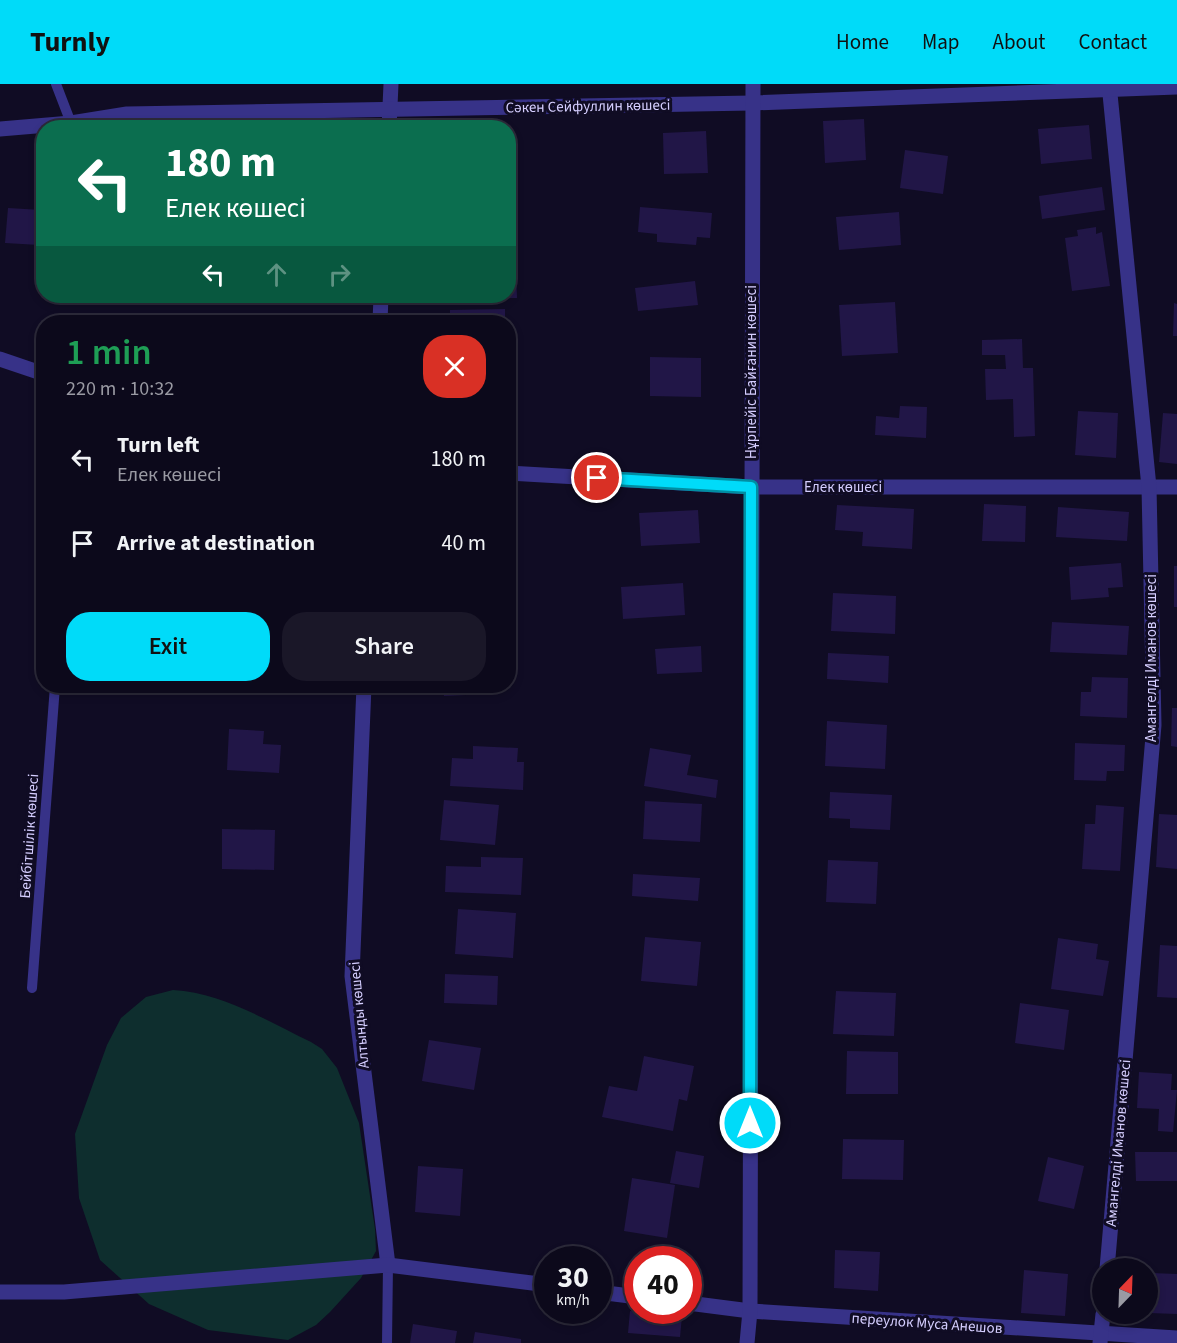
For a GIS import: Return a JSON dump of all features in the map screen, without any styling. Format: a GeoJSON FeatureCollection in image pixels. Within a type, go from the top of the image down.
{"type":"FeatureCollection","features":[{"type":"Feature","properties":{"kind":"street"},"geometry":{"type":"LineString","coordinates":[[388,120],[392,84]]}},
{"type":"Feature","properties":{"kind":"street","name":"Нұрпейіс Байғанин көшесі"},"geometry":{"type":"LineString","coordinates":[[747,1343],[750,1311],[753,84]]}},
{"type":"Feature","properties":{"kind":"street","name":"Сәкен Сейфуллин көшесі"},"geometry":{"type":"LineString","coordinates":[[90,120],[127,114],[752,103],[1109,87],[1177,87]]}},
{"type":"Feature","properties":{"kind":"street","name":"Амангелді Иманов көшесі"},"geometry":{"type":"LineString","coordinates":[[1108,1258],[1154,725],[1149,487],[1109,87]]}},
{"type":"Feature","properties":{"kind":"street","name":"Сәкен Сейфуллин көшесі"},"geometry":{"type":"LineString","coordinates":[[0,129],[36,126]]}},
{"type":"Feature","properties":{"kind":"street"},"geometry":{"type":"LineString","coordinates":[[0,359],[36,371]]}},
{"type":"Feature","properties":{"kind":"street","name":"Елек көшесі"},"geometry":{"type":"LineString","coordinates":[[516,473],[751,487],[1177,487]]}},
{"type":"Feature","properties":{"kind":"street","name":"Алтынды көшесі"},"geometry":{"type":"LineString","coordinates":[[364,693],[352,976],[388,1265]]}},
{"type":"Feature","properties":{"kind":"street"},"geometry":{"type":"LineString","coordinates":[[0,1292],[64,1292],[388,1265],[534,1283]]}},
{"type":"Feature","properties":{"kind":"street","name":"переулок Муса Анешов"},"geometry":{"type":"LineString","coordinates":[[702,1305],[750,1311],[1101,1339],[1177,1338]]}},
{"type":"Feature","properties":{"kind":"street"},"geometry":{"type":"LineString","coordinates":[[1101,1339],[1102,1324]]}},
{"type":"Feature","properties":{"kind":"lane"},"geometry":{"type":"LineString","coordinates":[[56,84],[70,120]]}},
{"type":"Feature","properties":{"kind":"lane","name":"Бейбітшілік көшесі"},"geometry":{"type":"LineString","coordinates":[[32,988],[54,693]]}},
{"type":"Feature","properties":{"kind":"lane","name":"Алтынды көшесі"},"geometry":{"type":"LineString","coordinates":[[387,1343],[388,1265]]}},
{"type":"Feature","properties":{"kind":"green space"},"geometry":{"type":"Polygon","coordinates":[[[173,990],[209,996],[227,1002],[322,1049],[337,1068],[359,1123],[375,1229],[376,1251],[361,1278],[330,1312],[316,1325],[288,1340],[208,1330],[149,1304],[100,1260],[79,1198],[75,1134],[107,1045],[121,1018],[146,997],[173,990]]]}},
{"type":"Feature","properties":{"kind":"building"},"geometry":{"type":"Polygon","coordinates":[[[864,119],[866,160],[825,163],[823,121],[864,119]]]}},
{"type":"Feature","properties":{"kind":"building"},"geometry":{"type":"Polygon","coordinates":[[[1089,125],[1092,159],[1041,164],[1038,129],[1089,125]]]}},
{"type":"Feature","properties":{"kind":"building"},"geometry":{"type":"Polygon","coordinates":[[[706,131],[708,173],[664,174],[663,133],[706,131]]]}},
{"type":"Feature","properties":{"kind":"building"},"geometry":{"type":"Polygon","coordinates":[[[905,150],[948,156],[943,194],[900,188],[905,150]]]}},
{"type":"Feature","properties":{"kind":"building"},"geometry":{"type":"Polygon","coordinates":[[[1102,187],[1105,210],[1042,219],[1039,196],[1102,187]]]}},
{"type":"Feature","properties":{"kind":"building"},"geometry":{"type":"Polygon","coordinates":[[[640,207],[712,213],[710,238],[697,237],[696,245],[657,242],[657,234],[638,232],[640,207]]]}},
{"type":"Feature","properties":{"kind":"building"},"geometry":{"type":"Polygon","coordinates":[[[8,208],[36,210],[36,245],[5,243],[8,208]]]}},
{"type":"Feature","properties":{"kind":"building"},"geometry":{"type":"Polygon","coordinates":[[[899,212],[901,245],[839,250],[836,217],[899,212]]]}},
{"type":"Feature","properties":{"kind":"building"},"geometry":{"type":"Polygon","coordinates":[[[1096,227],[1096,234],[1102,232],[1110,286],[1072,291],[1065,238],[1078,236],[1077,230],[1096,227]]]}},
{"type":"Feature","properties":{"kind":"building"},"geometry":{"type":"Polygon","coordinates":[[[695,281],[698,305],[638,311],[635,288],[695,281]]]}},
{"type":"Feature","properties":{"kind":"building"},"geometry":{"type":"Polygon","coordinates":[[[895,302],[898,353],[842,356],[839,305],[895,302]]]}},
{"type":"Feature","properties":{"kind":"building"},"geometry":{"type":"Polygon","coordinates":[[[1174,303],[1177,304],[1177,336],[1173,336],[1174,303]]]}},
{"type":"Feature","properties":{"kind":"building"},"geometry":{"type":"Polygon","coordinates":[[[505,309],[505,315],[450,315],[450,310],[505,309]]]}},
{"type":"Feature","properties":{"kind":"building"},"geometry":{"type":"Polygon","coordinates":[[[1022,339],[1023,368],[1033,368],[1035,436],[1014,437],[1013,399],[986,400],[985,369],[1006,369],[1005,355],[982,355],[982,340],[1022,339]]]}},
{"type":"Feature","properties":{"kind":"building"},"geometry":{"type":"Polygon","coordinates":[[[650,357],[701,358],[701,397],[650,396],[650,357]]]}},
{"type":"Feature","properties":{"kind":"building"},"geometry":{"type":"Polygon","coordinates":[[[900,406],[927,407],[926,438],[875,435],[876,416],[899,418],[900,406]]]}},
{"type":"Feature","properties":{"kind":"building"},"geometry":{"type":"Polygon","coordinates":[[[1078,411],[1118,413],[1116,458],[1075,455],[1078,411]]]}},
{"type":"Feature","properties":{"kind":"building"},"geometry":{"type":"Polygon","coordinates":[[[1163,413],[1177,414],[1177,464],[1159,462],[1163,413]]]}},
{"type":"Feature","properties":{"kind":"building"},"geometry":{"type":"Polygon","coordinates":[[[984,504],[1026,506],[1025,542],[982,541],[984,504]]]}},
{"type":"Feature","properties":{"kind":"building"},"geometry":{"type":"Polygon","coordinates":[[[837,505],[914,509],[912,549],[862,546],[863,532],[835,530],[837,505]]]}},
{"type":"Feature","properties":{"kind":"building"},"geometry":{"type":"Polygon","coordinates":[[[1058,507],[1129,512],[1127,541],[1056,537],[1058,507]]]}},
{"type":"Feature","properties":{"kind":"building"},"geometry":{"type":"Polygon","coordinates":[[[698,510],[700,543],[641,546],[639,513],[698,510]]]}},
{"type":"Feature","properties":{"kind":"building"},"geometry":{"type":"Polygon","coordinates":[[[1121,563],[1123,587],[1108,588],[1109,597],[1071,600],[1069,567],[1121,563]]]}},
{"type":"Feature","properties":{"kind":"building"},"geometry":{"type":"Polygon","coordinates":[[[1174,566],[1177,566],[1177,607],[1174,607],[1174,566]]]}},
{"type":"Feature","properties":{"kind":"building"},"geometry":{"type":"Polygon","coordinates":[[[683,583],[685,615],[623,619],[621,587],[683,583]]]}},
{"type":"Feature","properties":{"kind":"building"},"geometry":{"type":"Polygon","coordinates":[[[833,593],[896,596],[895,634],[831,631],[833,593]]]}},
{"type":"Feature","properties":{"kind":"building"},"geometry":{"type":"Polygon","coordinates":[[[1052,622],[1129,626],[1127,655],[1050,652],[1052,622]]]}},
{"type":"Feature","properties":{"kind":"building"},"geometry":{"type":"Polygon","coordinates":[[[701,646],[702,672],[657,674],[655,649],[701,646]]]}},
{"type":"Feature","properties":{"kind":"building"},"geometry":{"type":"Polygon","coordinates":[[[828,653],[889,656],[888,683],[827,679],[828,653]]]}},
{"type":"Feature","properties":{"kind":"building"},"geometry":{"type":"Polygon","coordinates":[[[1092,677],[1128,678],[1127,718],[1080,716],[1081,692],[1091,692],[1092,677]]]}},
{"type":"Feature","properties":{"kind":"building"},"geometry":{"type":"Polygon","coordinates":[[[444,693],[487,694],[444,696],[444,693]]]}},
{"type":"Feature","properties":{"kind":"building"},"geometry":{"type":"Polygon","coordinates":[[[1172,708],[1177,708],[1177,747],[1171,746],[1172,708]]]}},
{"type":"Feature","properties":{"kind":"building"},"geometry":{"type":"Polygon","coordinates":[[[827,721],[887,725],[885,769],[825,766],[827,721]]]}},
{"type":"Feature","properties":{"kind":"building"},"geometry":{"type":"Polygon","coordinates":[[[229,729],[264,731],[263,744],[281,745],[279,773],[227,770],[229,729]]]}},
{"type":"Feature","properties":{"kind":"building"},"geometry":{"type":"Polygon","coordinates":[[[1075,743],[1125,745],[1124,771],[1107,771],[1106,781],[1074,780],[1075,743]]]}},
{"type":"Feature","properties":{"kind":"building"},"geometry":{"type":"Polygon","coordinates":[[[473,746],[518,748],[517,762],[524,762],[523,790],[450,786],[452,758],[473,759],[473,746]]]}},
{"type":"Feature","properties":{"kind":"building"},"geometry":{"type":"Polygon","coordinates":[[[650,748],[691,755],[687,775],[718,780],[716,798],[644,786],[650,748]]]}},
{"type":"Feature","properties":{"kind":"building"},"geometry":{"type":"Polygon","coordinates":[[[830,792],[892,795],[890,830],[850,828],[850,819],[829,818],[830,792]]]}},
{"type":"Feature","properties":{"kind":"building"},"geometry":{"type":"Polygon","coordinates":[[[444,800],[499,805],[495,845],[440,840],[444,800]]]}},
{"type":"Feature","properties":{"kind":"building"},"geometry":{"type":"Polygon","coordinates":[[[645,801],[702,804],[700,842],[643,839],[645,801]]]}},
{"type":"Feature","properties":{"kind":"building"},"geometry":{"type":"Polygon","coordinates":[[[1096,805],[1124,807],[1120,871],[1082,869],[1085,824],[1095,824],[1096,805]]]}},
{"type":"Feature","properties":{"kind":"building"},"geometry":{"type":"Polygon","coordinates":[[[1159,814],[1177,815],[1177,869],[1156,867],[1159,814]]]}},
{"type":"Feature","properties":{"kind":"building"},"geometry":{"type":"Polygon","coordinates":[[[222,829],[275,830],[274,870],[222,869],[222,829]]]}},
{"type":"Feature","properties":{"kind":"building"},"geometry":{"type":"Polygon","coordinates":[[[481,857],[523,858],[521,895],[445,892],[446,866],[481,867],[481,857]]]}},
{"type":"Feature","properties":{"kind":"building"},"geometry":{"type":"Polygon","coordinates":[[[828,860],[878,862],[876,904],[826,902],[828,860]]]}},
{"type":"Feature","properties":{"kind":"building"},"geometry":{"type":"Polygon","coordinates":[[[633,874],[700,878],[698,901],[632,896],[633,874]]]}},
{"type":"Feature","properties":{"kind":"building"},"geometry":{"type":"Polygon","coordinates":[[[458,909],[516,913],[513,958],[455,954],[458,909]]]}},
{"type":"Feature","properties":{"kind":"building"},"geometry":{"type":"Polygon","coordinates":[[[645,937],[701,942],[697,986],[641,981],[645,937]]]}},
{"type":"Feature","properties":{"kind":"building"},"geometry":{"type":"Polygon","coordinates":[[[1058,938],[1098,944],[1096,959],[1109,961],[1103,996],[1051,989],[1058,938]]]}},
{"type":"Feature","properties":{"kind":"building"},"geometry":{"type":"Polygon","coordinates":[[[1160,945],[1177,946],[1177,998],[1157,997],[1160,945]]]}},
{"type":"Feature","properties":{"kind":"building"},"geometry":{"type":"Polygon","coordinates":[[[445,974],[498,976],[497,1005],[444,1003],[445,974]]]}},
{"type":"Feature","properties":{"kind":"building"},"geometry":{"type":"Polygon","coordinates":[[[836,991],[896,993],[894,1036],[833,1034],[836,991]]]}},
{"type":"Feature","properties":{"kind":"building"},"geometry":{"type":"Polygon","coordinates":[[[1020,1003],[1069,1010],[1064,1050],[1015,1043],[1020,1003]]]}},
{"type":"Feature","properties":{"kind":"building"},"geometry":{"type":"Polygon","coordinates":[[[429,1040],[481,1048],[474,1090],[422,1081],[429,1040]]]}},
{"type":"Feature","properties":{"kind":"building"},"geometry":{"type":"Polygon","coordinates":[[[847,1051],[898,1052],[898,1094],[846,1094],[847,1051]]]}},
{"type":"Feature","properties":{"kind":"building"},"geometry":{"type":"Polygon","coordinates":[[[644,1056],[694,1066],[687,1101],[679,1099],[673,1131],[602,1117],[609,1086],[637,1091],[644,1056]]]}},
{"type":"Feature","properties":{"kind":"building"},"geometry":{"type":"Polygon","coordinates":[[[1139,1072],[1172,1074],[1171,1090],[1177,1090],[1173,1132],[1158,1131],[1159,1109],[1137,1108],[1139,1072]]]}},
{"type":"Feature","properties":{"kind":"building"},"geometry":{"type":"Polygon","coordinates":[[[843,1139],[904,1140],[903,1180],[842,1179],[843,1139]]]}},
{"type":"Feature","properties":{"kind":"building"},"geometry":{"type":"Polygon","coordinates":[[[676,1151],[704,1156],[699,1188],[670,1183],[676,1151]]]}},
{"type":"Feature","properties":{"kind":"building"},"geometry":{"type":"Polygon","coordinates":[[[1135,1152],[1177,1152],[1177,1181],[1136,1181],[1135,1152]]]}},
{"type":"Feature","properties":{"kind":"building"},"geometry":{"type":"Polygon","coordinates":[[[1048,1157],[1084,1166],[1074,1209],[1038,1201],[1048,1157]]]}},
{"type":"Feature","properties":{"kind":"building"},"geometry":{"type":"Polygon","coordinates":[[[418,1166],[463,1169],[460,1216],[415,1212],[418,1166]]]}},
{"type":"Feature","properties":{"kind":"building"},"geometry":{"type":"Polygon","coordinates":[[[632,1178],[675,1185],[667,1238],[624,1231],[632,1178]]]}},
{"type":"Feature","properties":{"kind":"building"},"geometry":{"type":"Polygon","coordinates":[[[835,1250],[880,1252],[878,1291],[834,1288],[835,1250]]]}},
{"type":"Feature","properties":{"kind":"building"},"geometry":{"type":"Polygon","coordinates":[[[1024,1270],[1068,1274],[1065,1316],[1021,1313],[1024,1270]]]}},
{"type":"Feature","properties":{"kind":"building"},"geometry":{"type":"Polygon","coordinates":[[[1158,1273],[1177,1274],[1177,1314],[1158,1313],[1158,1273]]]}},
{"type":"Feature","properties":{"kind":"building"},"geometry":{"type":"Polygon","coordinates":[[[413,1324],[457,1331],[455,1343],[410,1343],[413,1324]]]}},
{"type":"Feature","properties":{"kind":"building"},"geometry":{"type":"Polygon","coordinates":[[[629,1324],[681,1324],[680,1337],[628,1333],[629,1324]]]}},
{"type":"Feature","properties":{"kind":"building"},"geometry":{"type":"Polygon","coordinates":[[[475,1332],[521,1339],[521,1343],[473,1343],[475,1332]]]}},
{"type":"Feature","properties":{"kind":"route"},"geometry":{"type":"LineString","coordinates":[[597,478],[751,487],[750,1123]]}}]}
